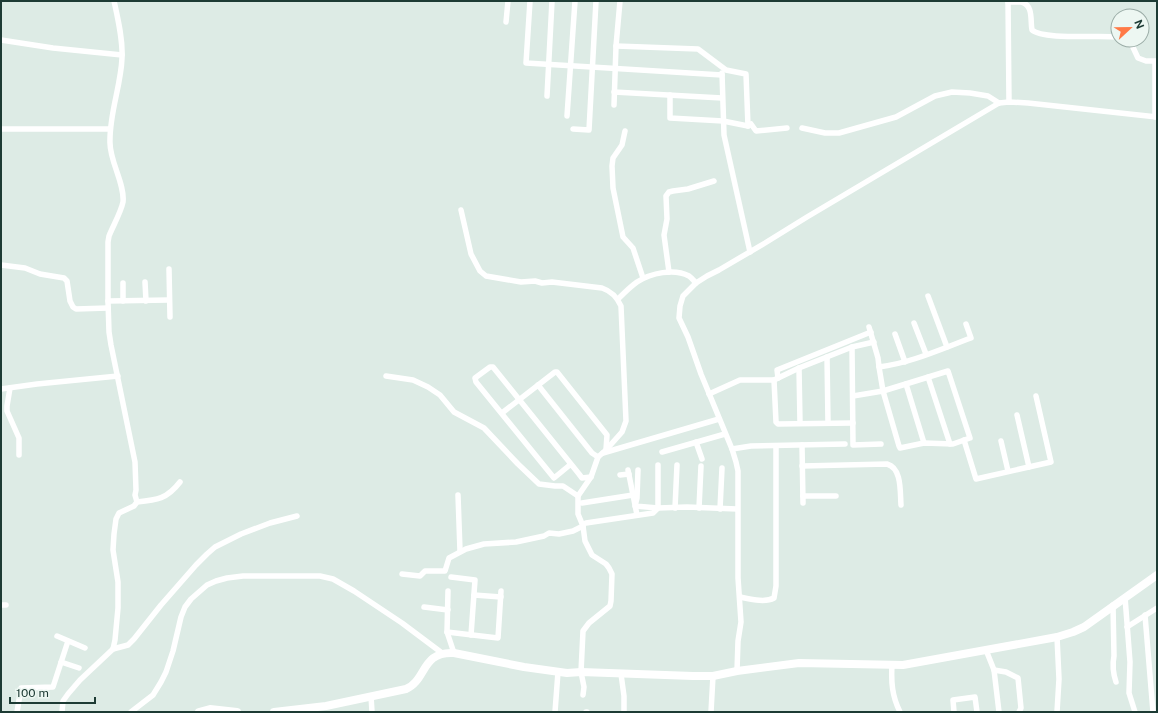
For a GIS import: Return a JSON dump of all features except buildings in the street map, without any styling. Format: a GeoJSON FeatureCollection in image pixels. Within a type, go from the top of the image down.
{"type":"FeatureCollection","features":[{"type":"Feature","properties":{"kind":"street"},"geometry":{"type":"LineString","coordinates":[[114,1],[122,44],[122,55],[110,130],[110,143],[123,202],[108,242],[109,332],[135,462],[135,495],[137,502]]}},
{"type":"Feature","properties":{"kind":"street"},"geometry":{"type":"LineString","coordinates":[[506,22],[508,1]]}},
{"type":"Feature","properties":{"kind":"street"},"geometry":{"type":"LineString","coordinates":[[530,1],[526,63],[722,75]]}},
{"type":"Feature","properties":{"kind":"street"},"geometry":{"type":"LineString","coordinates":[[547,96],[552,1]]}},
{"type":"Feature","properties":{"kind":"street"},"geometry":{"type":"LineString","coordinates":[[567,116],[575,1]]}},
{"type":"Feature","properties":{"kind":"street"},"geometry":{"type":"LineString","coordinates":[[573,129],[589,130],[596,1]]}},
{"type":"Feature","properties":{"kind":"street"},"geometry":{"type":"LineString","coordinates":[[614,105],[616,46],[620,1]]}},
{"type":"Feature","properties":{"kind":"street"},"geometry":{"type":"LineString","coordinates":[[1009,102],[1008,2],[1022,2],[1028,6],[1031,15],[1032,30],[1039,34],[1110,36]]}},
{"type":"Feature","properties":{"kind":"street"},"geometry":{"type":"LineString","coordinates":[[1,40],[53,48],[122,55]]}},
{"type":"Feature","properties":{"kind":"street"},"geometry":{"type":"LineString","coordinates":[[616,46],[698,49],[726,70],[746,74],[748,126]]}},
{"type":"Feature","properties":{"kind":"street"},"geometry":{"type":"LineString","coordinates":[[737,670],[738,641],[741,622],[738,578],[738,471],[732,449],[679,318],[683,296],[696,282],[750,252],[999,103],[1028,103],[1156,117],[1156,62],[1138,58],[1133,48]]}},
{"type":"Feature","properties":{"kind":"street"},"geometry":{"type":"LineString","coordinates":[[723,68],[722,98],[724,135],[750,252]]}},
{"type":"Feature","properties":{"kind":"street"},"geometry":{"type":"LineString","coordinates":[[614,92],[722,98]]}},
{"type":"Feature","properties":{"kind":"street"},"geometry":{"type":"LineString","coordinates":[[802,128],[825,133],[839,133],[896,116],[935,96],[952,92],[988,96],[999,103]]}},
{"type":"Feature","properties":{"kind":"street"},"geometry":{"type":"LineString","coordinates":[[670,95],[670,118],[723,121],[748,126],[751,124],[756,131],[787,128]]}},
{"type":"Feature","properties":{"kind":"street"},"geometry":{"type":"LineString","coordinates":[[1,129],[110,130]]}},
{"type":"Feature","properties":{"kind":"street"},"geometry":{"type":"LineString","coordinates":[[625,131],[622,145],[613,158],[613,188],[623,237],[633,248],[643,278]]}},
{"type":"Feature","properties":{"kind":"street"},"geometry":{"type":"LineString","coordinates":[[669,272],[664,235],[667,219],[666,196],[669,192],[688,189],[714,181]]}},
{"type":"Feature","properties":{"kind":"street"},"geometry":{"type":"LineString","coordinates":[[461,210],[471,254],[480,271],[486,276],[521,282],[552,282],[602,288],[609,290],[618,299],[621,306],[626,421],[622,432],[599,456],[591,477],[578,496],[578,514],[584,525],[585,541],[592,554],[609,568],[612,574],[612,601],[610,606],[589,623],[583,630],[581,672],[584,687],[583,695]]}},
{"type":"Feature","properties":{"kind":"street"},"geometry":{"type":"LineString","coordinates":[[1,265],[25,268],[40,274],[64,278],[67,281],[70,300],[73,307],[76,309],[123,301],[169,300]]}},
{"type":"Feature","properties":{"kind":"street"},"geometry":{"type":"LineString","coordinates":[[169,269],[170,317]]}},
{"type":"Feature","properties":{"kind":"street"},"geometry":{"type":"LineString","coordinates":[[618,299],[643,278],[669,272],[689,276],[696,282]]}},
{"type":"Feature","properties":{"kind":"street"},"geometry":{"type":"LineString","coordinates":[[145,282],[146,301]]}},
{"type":"Feature","properties":{"kind":"street"},"geometry":{"type":"LineString","coordinates":[[123,283],[123,301]]}},
{"type":"Feature","properties":{"kind":"street"},"geometry":{"type":"LineString","coordinates":[[928,296],[947,347]]}},
{"type":"Feature","properties":{"kind":"street"},"geometry":{"type":"LineString","coordinates":[[914,323],[926,354]]}},
{"type":"Feature","properties":{"kind":"street"},"geometry":{"type":"LineString","coordinates":[[879,367],[905,362],[971,338],[966,324]]}},
{"type":"Feature","properties":{"kind":"street"},"geometry":{"type":"LineString","coordinates":[[853,396],[884,391],[948,370],[970,438],[950,444],[924,442],[902,448],[899,446],[884,391],[878,358],[870,330],[777,370],[776,422],[778,424],[853,423]]}},
{"type":"Feature","properties":{"kind":"street"},"geometry":{"type":"LineString","coordinates":[[895,334],[905,362]]}},
{"type":"Feature","properties":{"kind":"street"},"geometry":{"type":"LineString","coordinates":[[709,394],[740,380],[776,379],[852,347],[874,342]]}},
{"type":"Feature","properties":{"kind":"street"},"geometry":{"type":"LineString","coordinates":[[852,347],[853,445],[881,444]]}},
{"type":"Feature","properties":{"kind":"street"},"geometry":{"type":"LineString","coordinates":[[827,357],[828,423]]}},
{"type":"Feature","properties":{"kind":"street"},"geometry":{"type":"LineString","coordinates":[[571,464],[554,478],[476,382],[475,378],[490,367],[493,367],[520,399],[582,478],[591,477]]}},
{"type":"Feature","properties":{"kind":"street"},"geometry":{"type":"LineString","coordinates":[[784,368],[786,374]]}},
{"type":"Feature","properties":{"kind":"street"},"geometry":{"type":"LineString","coordinates":[[800,368],[800,424]]}},
{"type":"Feature","properties":{"kind":"street"},"geometry":{"type":"LineString","coordinates":[[502,413],[557,372],[607,435],[606,450]]}},
{"type":"Feature","properties":{"kind":"street"},"geometry":{"type":"LineString","coordinates":[[1,389],[118,376]]}},
{"type":"Feature","properties":{"kind":"street"},"geometry":{"type":"LineString","coordinates":[[386,376],[413,380],[428,387],[440,395],[454,412],[484,428],[539,484],[563,486],[578,496]]}},
{"type":"Feature","properties":{"kind":"street"},"geometry":{"type":"LineString","coordinates":[[928,377],[950,444]]}},
{"type":"Feature","properties":{"kind":"street"},"geometry":{"type":"LineString","coordinates":[[906,384],[924,442]]}},
{"type":"Feature","properties":{"kind":"street"},"geometry":{"type":"LineString","coordinates":[[538,385],[592,453],[599,456],[719,419]]}},
{"type":"Feature","properties":{"kind":"street"},"geometry":{"type":"LineString","coordinates":[[10,388],[6,406],[19,438],[20,455]]}},
{"type":"Feature","properties":{"kind":"street"},"geometry":{"type":"LineString","coordinates":[[964,440],[976,479],[1051,462],[1036,396]]}},
{"type":"Feature","properties":{"kind":"street"},"geometry":{"type":"LineString","coordinates":[[1018,415],[1029,467]]}},
{"type":"Feature","properties":{"kind":"street"},"geometry":{"type":"LineString","coordinates":[[662,452],[725,434]]}},
{"type":"Feature","properties":{"kind":"street"},"geometry":{"type":"LineString","coordinates":[[1001,441],[1008,472]]}},
{"type":"Feature","properties":{"kind":"street"},"geometry":{"type":"LineString","coordinates":[[696,442],[702,459]]}},
{"type":"Feature","properties":{"kind":"street"},"geometry":{"type":"LineString","coordinates":[[732,449],[750,446],[845,444]]}},
{"type":"Feature","properties":{"kind":"street"},"geometry":{"type":"LineString","coordinates":[[802,445],[803,500],[836,496]]}},
{"type":"Feature","properties":{"kind":"street"},"geometry":{"type":"LineString","coordinates":[[740,597],[759,600],[771,600],[774,598],[776,579],[776,446]]}},
{"type":"Feature","properties":{"kind":"street"},"geometry":{"type":"LineString","coordinates":[[402,574],[420,576],[425,571],[446,571],[449,558],[460,551],[484,544],[516,542],[544,536],[549,533],[559,534],[573,531],[584,525],[653,513],[658,508],[658,465]]}},
{"type":"Feature","properties":{"kind":"street"},"geometry":{"type":"LineString","coordinates":[[676,508],[677,465]]}},
{"type":"Feature","properties":{"kind":"street"},"geometry":{"type":"LineString","coordinates":[[802,466],[891,465],[895,469],[898,477],[901,505]]}},
{"type":"Feature","properties":{"kind":"street"},"geometry":{"type":"LineString","coordinates":[[699,508],[701,466]]}},
{"type":"Feature","properties":{"kind":"street"},"geometry":{"type":"LineString","coordinates":[[720,509],[722,468]]}},
{"type":"Feature","properties":{"kind":"street"},"geometry":{"type":"LineString","coordinates":[[635,506],[637,498],[638,470]]}},
{"type":"Feature","properties":{"kind":"street"},"geometry":{"type":"LineString","coordinates":[[620,475],[628,472],[637,515]]}},
{"type":"Feature","properties":{"kind":"street"},"geometry":{"type":"LineString","coordinates":[[113,649],[116,640],[118,608],[118,582],[114,550],[116,519],[119,513],[134,506],[137,502],[162,498],[174,490],[180,482]]}},
{"type":"Feature","properties":{"kind":"street"},"geometry":{"type":"LineString","coordinates":[[458,495],[460,551]]}},
{"type":"Feature","properties":{"kind":"street"},"geometry":{"type":"LineString","coordinates":[[582,503],[633,495]]}},
{"type":"Feature","properties":{"kind":"street"},"geometry":{"type":"LineString","coordinates":[[635,506],[737,510]]}},
{"type":"Feature","properties":{"kind":"street"},"geometry":{"type":"LineString","coordinates":[[62,712],[63,701],[85,675],[113,649],[128,645],[190,571],[215,547],[241,534],[270,523],[297,516]]}},
{"type":"Feature","properties":{"kind":"street"},"geometry":{"type":"LineString","coordinates":[[274,712],[326,706],[401,691],[410,687],[416,682],[426,664],[442,653],[454,653],[524,668],[567,673],[581,672],[712,676],[737,670],[799,663],[903,665],[1057,637],[1073,632],[1084,627],[1157,575]]}},
{"type":"Feature","properties":{"kind":"street"},"geometry":{"type":"LineString","coordinates":[[131,712],[153,695],[161,682],[173,651],[181,617],[185,607],[191,599],[207,585],[227,578],[243,576],[320,576],[333,579],[402,623],[442,653]]}},
{"type":"Feature","properties":{"kind":"street"},"geometry":{"type":"LineString","coordinates":[[451,577],[475,580],[471,635]]}},
{"type":"Feature","properties":{"kind":"street"},"geometry":{"type":"LineString","coordinates":[[448,591],[447,632],[454,653]]}},
{"type":"Feature","properties":{"kind":"street"},"geometry":{"type":"LineString","coordinates":[[447,632],[498,638],[501,594],[474,595]]}},
{"type":"Feature","properties":{"kind":"street"},"geometry":{"type":"LineString","coordinates":[[1125,597],[1130,662],[1129,693],[1135,712]]}},
{"type":"Feature","properties":{"kind":"street"},"geometry":{"type":"LineString","coordinates":[[1113,605],[1114,656],[1112,664],[1116,682]]}},
{"type":"Feature","properties":{"kind":"street"},"geometry":{"type":"LineString","coordinates":[[424,607],[448,610]]}},
{"type":"Feature","properties":{"kind":"street"},"geometry":{"type":"LineString","coordinates":[[1127,627],[1157,608]]}},
{"type":"Feature","properties":{"kind":"street"},"geometry":{"type":"LineString","coordinates":[[1145,616],[1153,712]]}},
{"type":"Feature","properties":{"kind":"street"},"geometry":{"type":"LineString","coordinates":[[58,636],[85,648]]}},
{"type":"Feature","properties":{"kind":"street"},"geometry":{"type":"LineString","coordinates":[[1057,637],[1059,679],[1057,712]]}},
{"type":"Feature","properties":{"kind":"street"},"geometry":{"type":"LineString","coordinates":[[17,712],[21,688],[53,687],[68,641]]}},
{"type":"Feature","properties":{"kind":"street"},"geometry":{"type":"LineString","coordinates":[[986,650],[994,670],[999,712]]}},
{"type":"Feature","properties":{"kind":"street"},"geometry":{"type":"LineString","coordinates":[[61,662],[79,668]]}},
{"type":"Feature","properties":{"kind":"street"},"geometry":{"type":"LineString","coordinates":[[892,665],[892,690],[900,712]]}},
{"type":"Feature","properties":{"kind":"street"},"geometry":{"type":"LineString","coordinates":[[1149,668],[1157,667]]}},
{"type":"Feature","properties":{"kind":"street"},"geometry":{"type":"LineString","coordinates":[[994,670],[1006,672],[1018,678],[1021,708],[1019,712]]}},
{"type":"Feature","properties":{"kind":"street"},"geometry":{"type":"LineString","coordinates":[[555,712],[558,672]]}},
{"type":"Feature","properties":{"kind":"street"},"geometry":{"type":"LineString","coordinates":[[622,674],[624,712]]}},
{"type":"Feature","properties":{"kind":"street"},"geometry":{"type":"LineString","coordinates":[[711,712],[712,676]]}},
{"type":"Feature","properties":{"kind":"street"},"geometry":{"type":"LineString","coordinates":[[371,696],[372,712]]}},
{"type":"Feature","properties":{"kind":"street"},"geometry":{"type":"LineString","coordinates":[[954,712],[953,700],[975,697],[977,712]]}},
{"type":"Feature","properties":{"kind":"street"},"geometry":{"type":"LineString","coordinates":[[199,712],[210,709],[237,712]]}}]}
